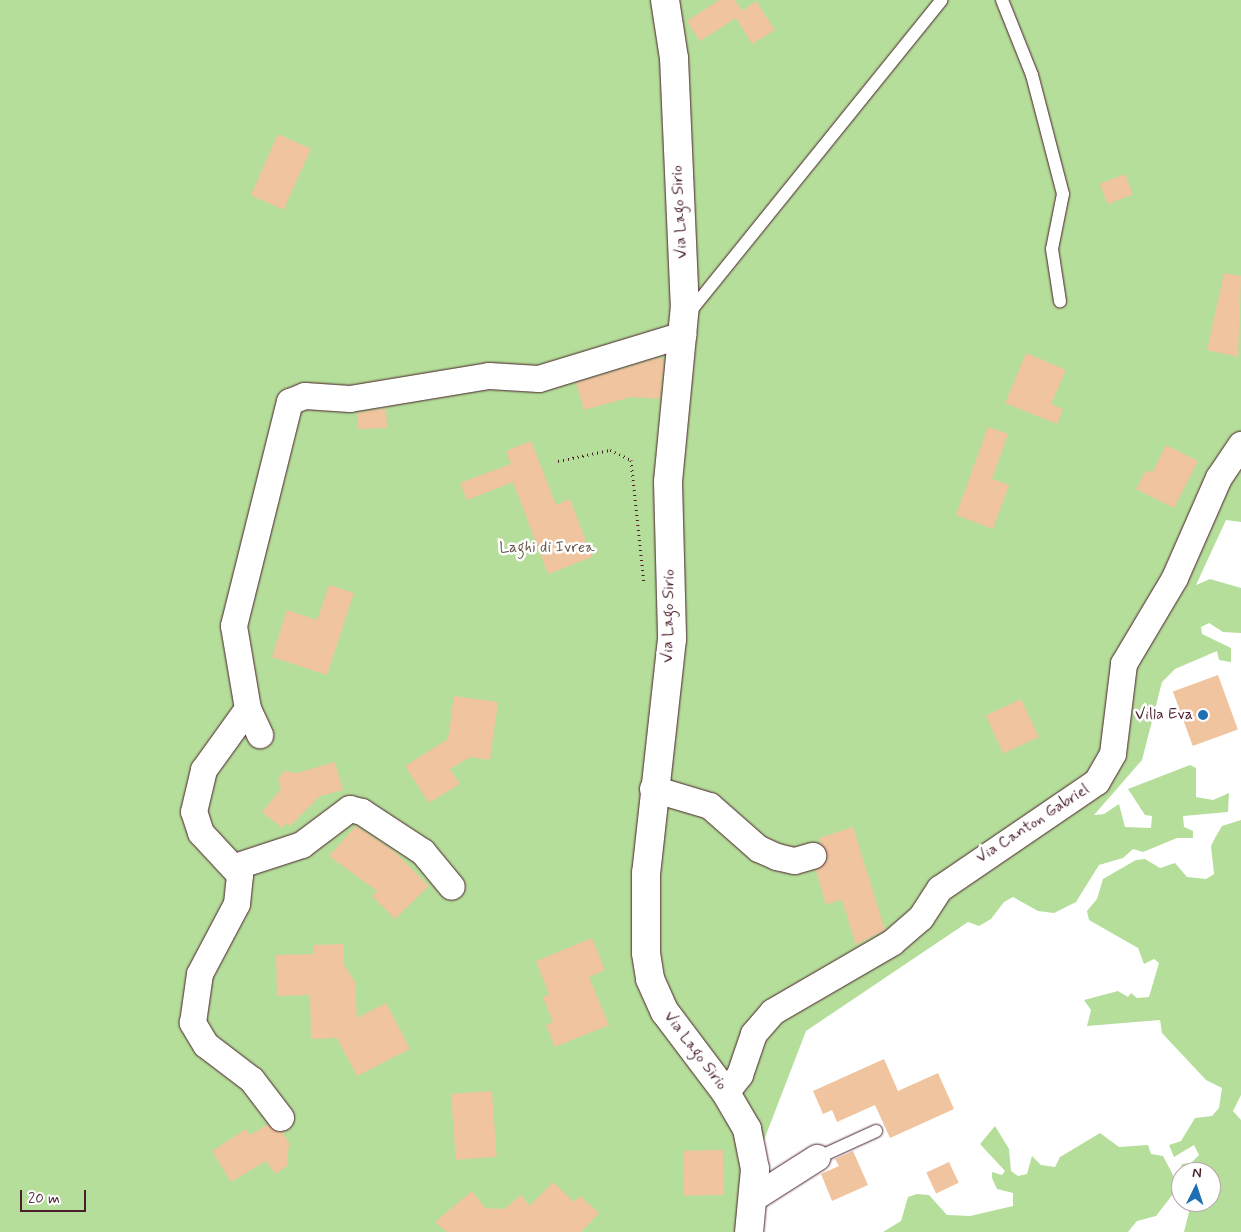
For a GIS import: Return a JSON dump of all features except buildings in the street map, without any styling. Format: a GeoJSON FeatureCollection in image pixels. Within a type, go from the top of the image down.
{"type":"FeatureCollection","features":[{"type":"Feature","properties":{"kind":"main road","name":"Via Lago Sirio"},"geometry":{"type":"LineString","coordinates":[[665,0],[674,58],[685,318],[668,482],[672,639],[653,789],[644,898],[650,979],[683,1040],[726,1094],[747,1129],[755,1169],[754,1198],[749,1232]]}},
{"type":"Feature","properties":{"kind":"street"},"geometry":{"type":"LineString","coordinates":[[260,735],[248,709],[234,626],[272,501],[290,402],[297,398],[350,400],[489,376],[539,379],[685,318]]}},
{"type":"Feature","properties":{"kind":"street","name":"Via Canton Gabriel"},"geometry":{"type":"LineString","coordinates":[[726,1094],[740,1075],[754,1034],[773,1012],[892,943],[960,873],[1097,782],[1113,754],[1124,664],[1175,578],[1219,478],[1241,445]]}},
{"type":"Feature","properties":{"kind":"street"},"geometry":{"type":"LineString","coordinates":[[246,873],[201,833],[194,812],[204,770],[248,709]]}},
{"type":"Feature","properties":{"kind":"street"},"geometry":{"type":"LineString","coordinates":[[653,789],[710,806],[759,849],[777,857],[795,861],[813,856]]}},
{"type":"Feature","properties":{"kind":"street"},"geometry":{"type":"LineString","coordinates":[[281,1118],[252,1080],[206,1044],[193,1022],[193,999],[204,964],[237,904],[240,875],[302,845],[350,809],[362,812],[423,852],[452,887]]}},
{"type":"Feature","properties":{"kind":"street"},"geometry":{"type":"LineString","coordinates":[[754,1198],[817,1158]]}},
{"type":"Feature","properties":{"kind":"lane"},"geometry":{"type":"LineString","coordinates":[[685,318],[942,0]]}},
{"type":"Feature","properties":{"kind":"lane"},"geometry":{"type":"LineString","coordinates":[[1002,0],[1032,75],[1063,194],[1052,249],[1060,301]]}},
{"type":"Feature","properties":{"kind":"lane"},"geometry":{"type":"LineString","coordinates":[[817,1158],[876,1131]]}},
{"type":"Feature","properties":{"kind":"path"},"geometry":{"type":"LineString","coordinates":[[558,461],[610,450],[631,460],[644,586]]}},
{"type":"Feature","properties":{"kind":"green space","name":"Laghi di Ivrea"},"geometry":{"type":"Polygon","coordinates":[[[0,0],[1241,0],[1241,522],[1226,520],[1196,585],[1210,579],[1241,588],[1241,633],[1223,632],[1209,623],[1201,627],[1202,634],[1231,648],[1231,662],[1219,660],[1217,651],[1175,669],[1162,682],[1142,760],[1094,815],[1104,814],[1119,804],[1125,827],[1151,828],[1152,816],[1145,815],[1128,789],[1190,765],[1196,768],[1196,797],[1213,800],[1229,793],[1228,812],[1183,816],[1184,827],[1193,831],[1193,838],[1177,838],[1143,852],[1133,849],[1123,858],[1099,865],[1076,902],[1054,913],[1038,911],[1013,897],[1004,902],[991,919],[979,926],[968,922],[806,1031],[764,1140],[751,1232],[0,1232],[0,0]]]}},
{"type":"Feature","properties":{"kind":"green space"},"geometry":{"type":"Polygon","coordinates":[[[1241,820],[1241,1095],[1233,1111],[1241,1120],[1241,1232],[1184,1232],[1189,1212],[1221,1212],[1221,1162],[1192,1162],[1199,1155],[1194,1145],[1174,1157],[1169,1145],[1181,1141],[1195,1118],[1212,1116],[1219,1108],[1222,1088],[1206,1080],[1162,1033],[1160,1020],[1087,1026],[1091,1010],[1084,1000],[1118,991],[1128,997],[1131,993],[1137,998],[1149,997],[1159,963],[1154,959],[1144,964],[1138,948],[1089,920],[1087,911],[1097,899],[1103,879],[1136,860],[1145,859],[1160,868],[1175,863],[1187,877],[1206,879],[1214,874],[1211,846],[1222,826],[1241,820]]]}},
{"type":"Feature","properties":{"kind":"green space"},"geometry":{"type":"Polygon","coordinates":[[[995,1126],[1009,1149],[1011,1171],[1018,1176],[1027,1174],[1032,1156],[1041,1165],[1055,1167],[1060,1157],[1100,1133],[1119,1147],[1148,1145],[1151,1154],[1163,1156],[1171,1171],[1171,1197],[1156,1216],[1137,1221],[1128,1232],[883,1232],[901,1221],[908,1197],[917,1194],[929,1195],[947,1215],[970,1216],[1013,1206],[1013,1193],[997,1189],[992,1178],[992,1172],[1002,1175],[1005,1171],[980,1144],[995,1126]]]}},
{"type":"Feature","properties":{"kind":"place","name":"Villa Eva"},"geometry":{"type":"Point","coordinates":[1203,715]}}]}
